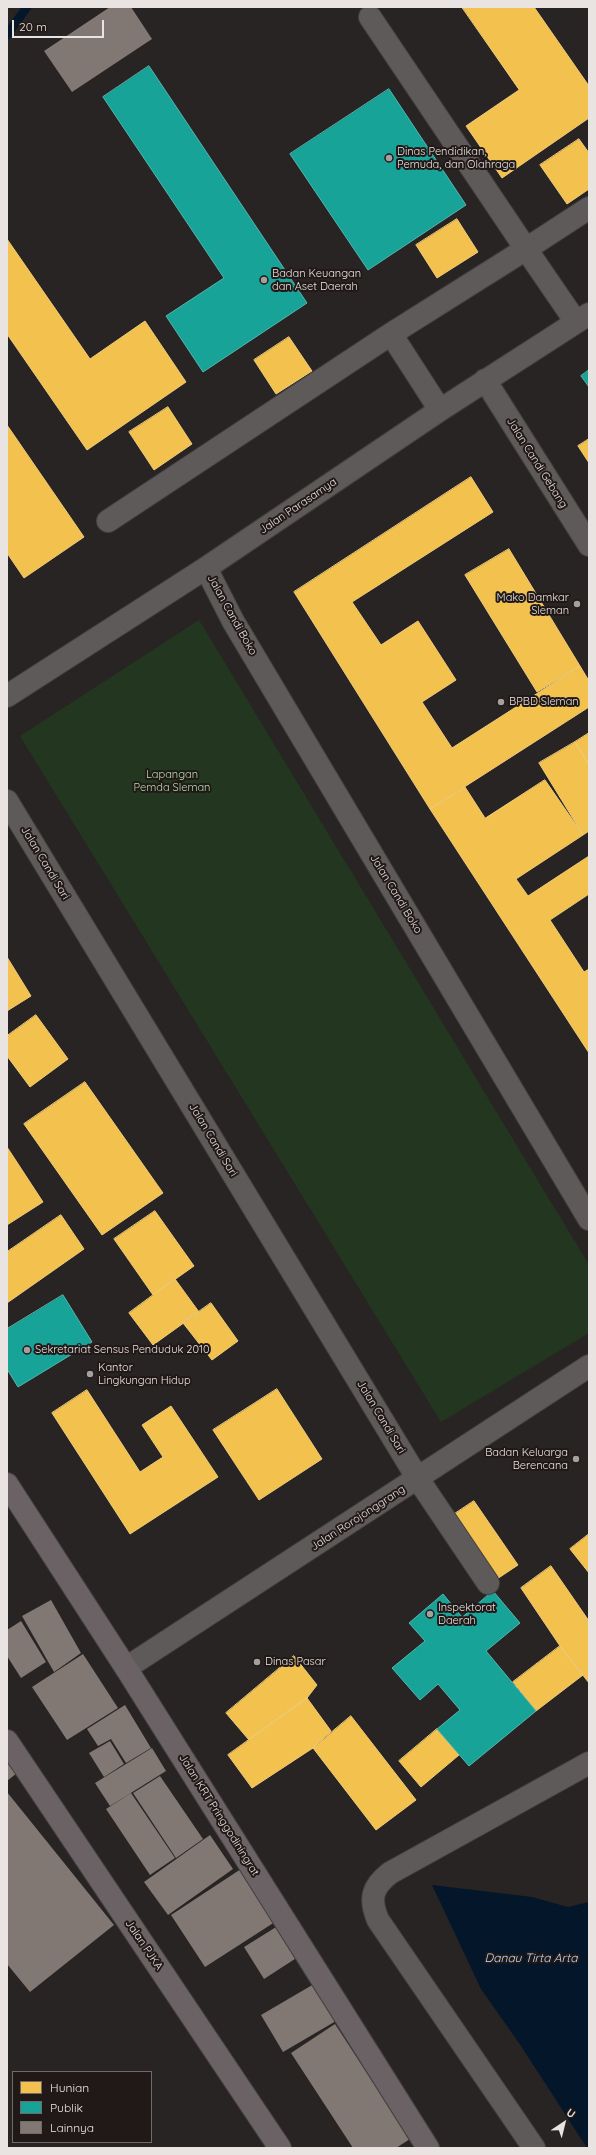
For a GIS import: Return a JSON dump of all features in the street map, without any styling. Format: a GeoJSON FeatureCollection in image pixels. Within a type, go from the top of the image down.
{"type":"FeatureCollection","features":[{"type":"Feature","properties":{"kind":"main road","name":"Jalan KRT Pringgodiningrat"},"geometry":{"type":"LineString","coordinates":[[7,1484],[126,1668],[428,2148]]}},
{"type":"Feature","properties":{"kind":"main road","name":"Jalan PJKA"},"geometry":{"type":"LineString","coordinates":[[7,1741],[280,2148]]}},
{"type":"Feature","properties":{"kind":"street"},"geometry":{"type":"LineString","coordinates":[[370,17],[526,249],[582,318]]}},
{"type":"Feature","properties":{"kind":"street"},"geometry":{"type":"LineString","coordinates":[[108,521],[391,334],[589,208]]}},
{"type":"Feature","properties":{"kind":"street","name":"Jalan Parasamya"},"geometry":{"type":"LineString","coordinates":[[7,696],[206,568],[485,380],[582,318]]}},
{"type":"Feature","properties":{"kind":"street"},"geometry":{"type":"LineString","coordinates":[[391,334],[440,410]]}},
{"type":"Feature","properties":{"kind":"street","name":"Jalan Candi Gebang"},"geometry":{"type":"LineString","coordinates":[[485,380],[589,545]]}},
{"type":"Feature","properties":{"kind":"street","name":"Jalan Candi Boko"},"geometry":{"type":"LineString","coordinates":[[206,568],[233,621],[589,1219]]}},
{"type":"Feature","properties":{"kind":"street","name":"Jalan Candi Sari"},"geometry":{"type":"LineString","coordinates":[[7,801],[418,1479],[488,1583]]}},
{"type":"Feature","properties":{"kind":"street","name":"Jalan Rorojonggrang"},"geometry":{"type":"LineString","coordinates":[[126,1668],[418,1479],[589,1366]]}},
{"type":"Feature","properties":{"kind":"street"},"geometry":{"type":"LineString","coordinates":[[534,2148],[378,1920],[372,1907],[373,1895],[379,1882],[390,1873],[589,1763]]}},
{"type":"Feature","properties":{"kind":"green space","name":"Lapangan Pemda Sleman"},"geometry":{"type":"Polygon","coordinates":[[[199,620],[589,1265],[589,1333],[441,1422],[20,736],[199,620]]]}},
{"type":"Feature","properties":{"kind":"water","name":"Danau Tirta Arta"},"geometry":{"type":"Polygon","coordinates":[[[432,1885],[532,1897],[568,1907],[589,1902],[589,2148],[587,2148],[521,2046],[481,1989],[432,1885]]]}},
{"type":"Feature","properties":{"kind":"building: Hunian"},"geometry":{"type":"Polygon","coordinates":[[[462,7],[534,7],[589,86],[589,118],[502,178],[466,126],[519,90],[462,7]]]}},
{"type":"Feature","properties":{"kind":"building: Hunian"},"geometry":{"type":"Polygon","coordinates":[[[579,139],[589,153],[589,189],[567,204],[540,165],[579,139]]]}},
{"type":"Feature","properties":{"kind":"building: Hunian"},"geometry":{"type":"Polygon","coordinates":[[[457,219],[478,252],[437,278],[416,245],[457,219]]]}},
{"type":"Feature","properties":{"kind":"building: Hunian"},"geometry":{"type":"Polygon","coordinates":[[[7,239],[90,359],[145,321],[186,382],[87,450],[7,334],[7,239]]]}},
{"type":"Feature","properties":{"kind":"building: Hunian"},"geometry":{"type":"Polygon","coordinates":[[[289,337],[312,371],[276,394],[254,360],[289,337]]]}},
{"type":"Feature","properties":{"kind":"building: Hunian"},"geometry":{"type":"Polygon","coordinates":[[[168,407],[192,444],[154,470],[129,432],[168,407]]]}},
{"type":"Feature","properties":{"kind":"building: Hunian"},"geometry":{"type":"Polygon","coordinates":[[[7,425],[84,537],[24,578],[7,553],[7,425]]]}},
{"type":"Feature","properties":{"kind":"building: Hunian"},"geometry":{"type":"Polygon","coordinates":[[[589,439],[589,463],[578,446],[589,439]]]}},
{"type":"Feature","properties":{"kind":"building: Hunian"},"geometry":{"type":"Polygon","coordinates":[[[471,477],[493,512],[352,602],[381,645],[418,621],[456,680],[422,702],[452,748],[580,666],[589,681],[589,707],[430,809],[294,592],[471,477]]]}},
{"type":"Feature","properties":{"kind":"building: Hunian"},"geometry":{"type":"Polygon","coordinates":[[[509,549],[580,666],[537,692],[465,575],[509,549]]]}},
{"type":"Feature","properties":{"kind":"building: Hunian"},"geometry":{"type":"Polygon","coordinates":[[[589,733],[589,765],[575,742],[589,733]]]}},
{"type":"Feature","properties":{"kind":"building: Hunian"},"geometry":{"type":"Polygon","coordinates":[[[575,742],[589,765],[589,831],[583,835],[539,763],[575,742]]]}},
{"type":"Feature","properties":{"kind":"building: Hunian"},"geometry":{"type":"Polygon","coordinates":[[[545,780],[583,835],[516,879],[528,896],[589,856],[589,894],[550,920],[584,972],[589,969],[589,1053],[430,809],[465,787],[485,818],[545,780]]]}},
{"type":"Feature","properties":{"kind":"building: Hunian"},"geometry":{"type":"Polygon","coordinates":[[[7,957],[31,996],[7,1011],[7,957]]]}},
{"type":"Feature","properties":{"kind":"building: Hunian"},"geometry":{"type":"Polygon","coordinates":[[[36,1015],[68,1059],[30,1087],[7,1056],[7,1036],[36,1015]]]}},
{"type":"Feature","properties":{"kind":"building: Hunian"},"geometry":{"type":"Polygon","coordinates":[[[85,1082],[163,1193],[102,1235],[24,1124],[85,1082]]]}},
{"type":"Feature","properties":{"kind":"building: Hunian"},"geometry":{"type":"Polygon","coordinates":[[[7,1147],[43,1202],[7,1225],[7,1147]]]}},
{"type":"Feature","properties":{"kind":"building: Hunian"},"geometry":{"type":"Polygon","coordinates":[[[155,1211],[194,1266],[153,1295],[114,1239],[155,1211]]]}},
{"type":"Feature","properties":{"kind":"building: Hunian"},"geometry":{"type":"Polygon","coordinates":[[[61,1215],[84,1249],[7,1303],[7,1252],[61,1215]]]}},
{"type":"Feature","properties":{"kind":"building: Hunian"},"geometry":{"type":"Polygon","coordinates":[[[175,1279],[199,1312],[153,1345],[129,1313],[175,1279]]]}},
{"type":"Feature","properties":{"kind":"building: Hunian"},"geometry":{"type":"Polygon","coordinates":[[[211,1303],[238,1341],[212,1360],[183,1323],[211,1303]]]}},
{"type":"Feature","properties":{"kind":"building: Hunian"},"geometry":{"type":"Polygon","coordinates":[[[277,1389],[322,1459],[259,1500],[213,1430],[277,1389]]]}},
{"type":"Feature","properties":{"kind":"building: Hunian"},"geometry":{"type":"Polygon","coordinates":[[[87,1390],[140,1472],[163,1457],[142,1425],[171,1406],[218,1477],[130,1534],[52,1413],[87,1390]]]}},
{"type":"Feature","properties":{"kind":"building: Hunian"},"geometry":{"type":"Polygon","coordinates":[[[474,1501],[518,1565],[497,1579],[453,1515],[474,1501]]]}},
{"type":"Feature","properties":{"kind":"building: Hunian"},"geometry":{"type":"Polygon","coordinates":[[[589,1534],[589,1573],[570,1549],[589,1534]]]}},
{"type":"Feature","properties":{"kind":"building: Hunian"},"geometry":{"type":"Polygon","coordinates":[[[551,1566],[589,1621],[589,1683],[560,1646],[521,1588],[551,1566]]]}},
{"type":"Feature","properties":{"kind":"building: Hunian"},"geometry":{"type":"Polygon","coordinates":[[[560,1646],[583,1675],[536,1711],[513,1682],[560,1646]]]}},
{"type":"Feature","properties":{"kind":"building: Hunian"},"geometry":{"type":"Polygon","coordinates":[[[294,1656],[317,1685],[307,1698],[249,1740],[226,1713],[294,1656]]]}},
{"type":"Feature","properties":{"kind":"building: Hunian"},"geometry":{"type":"Polygon","coordinates":[[[307,1698],[331,1731],[313,1748],[252,1788],[228,1755],[307,1698]]]}},
{"type":"Feature","properties":{"kind":"building: Hunian"},"geometry":{"type":"Polygon","coordinates":[[[351,1716],[416,1800],[376,1830],[313,1748],[351,1716]]]}},
{"type":"Feature","properties":{"kind":"building: Hunian"},"geometry":{"type":"Polygon","coordinates":[[[437,1729],[459,1755],[421,1787],[399,1761],[437,1729]]]}},
{"type":"Feature","properties":{"kind":"building: Publik"},"geometry":{"type":"Polygon","coordinates":[[[149,66],[307,303],[203,372],[166,316],[224,278],[103,97],[149,66]]]}},
{"type":"Feature","properties":{"kind":"building: Publik"},"geometry":{"type":"Polygon","coordinates":[[[389,89],[466,205],[368,270],[290,154],[389,89]]]}},
{"type":"Feature","properties":{"kind":"building: Publik"},"geometry":{"type":"Polygon","coordinates":[[[589,370],[589,387],[581,376],[589,370]]]}},
{"type":"Feature","properties":{"kind":"building: Publik"},"geometry":{"type":"Polygon","coordinates":[[[63,1295],[92,1342],[18,1387],[7,1369],[7,1329],[63,1295]]]}},
{"type":"Feature","properties":{"kind":"building: Publik"},"geometry":{"type":"Polygon","coordinates":[[[493,1591],[520,1623],[486,1651],[536,1711],[469,1766],[437,1729],[460,1710],[438,1684],[420,1700],[392,1668],[425,1641],[409,1623],[443,1594],[462,1617],[493,1591]]]}},
{"type":"Feature","properties":{"kind":"building: Lainnya"},"geometry":{"type":"Polygon","coordinates":[[[110,7],[131,7],[152,39],[72,92],[44,51],[110,7]]]}},
{"type":"Feature","properties":{"kind":"building: Lainnya"},"geometry":{"type":"Polygon","coordinates":[[[51,1600],[81,1653],[54,1672],[22,1616],[51,1600]]]}},
{"type":"Feature","properties":{"kind":"building: Lainnya"},"geometry":{"type":"Polygon","coordinates":[[[21,1621],[46,1662],[21,1678],[7,1656],[7,1630],[21,1621]]]}},
{"type":"Feature","properties":{"kind":"building: Lainnya"},"geometry":{"type":"Polygon","coordinates":[[[83,1654],[118,1708],[67,1740],[32,1687],[83,1654]]]}},
{"type":"Feature","properties":{"kind":"building: Lainnya"},"geometry":{"type":"Polygon","coordinates":[[[125,1705],[151,1748],[126,1763],[111,1739],[98,1746],[87,1729],[125,1705]]]}},
{"type":"Feature","properties":{"kind":"building: Lainnya"},"geometry":{"type":"Polygon","coordinates":[[[110,1741],[124,1764],[104,1777],[89,1753],[110,1741]]]}},
{"type":"Feature","properties":{"kind":"building: Lainnya"},"geometry":{"type":"Polygon","coordinates":[[[152,1748],[166,1771],[110,1806],[95,1783],[152,1748]]]}},
{"type":"Feature","properties":{"kind":"building: Lainnya"},"geometry":{"type":"Polygon","coordinates":[[[7,1750],[22,1769],[7,1781],[7,1750]]]}},
{"type":"Feature","properties":{"kind":"building: Lainnya"},"geometry":{"type":"Polygon","coordinates":[[[160,1776],[203,1839],[176,1858],[133,1793],[160,1776]]]}},
{"type":"Feature","properties":{"kind":"building: Lainnya"},"geometry":{"type":"Polygon","coordinates":[[[7,1792],[114,1925],[30,1992],[7,1964],[7,1792]]]}},
{"type":"Feature","properties":{"kind":"building: Lainnya"},"geometry":{"type":"Polygon","coordinates":[[[131,1793],[175,1858],[150,1875],[106,1809],[131,1793]]]}},
{"type":"Feature","properties":{"kind":"building: Lainnya"},"geometry":{"type":"Polygon","coordinates":[[[210,1835],[233,1869],[168,1915],[144,1882],[210,1835]]]}},
{"type":"Feature","properties":{"kind":"building: Lainnya"},"geometry":{"type":"Polygon","coordinates":[[[244,1867],[278,1920],[205,1967],[171,1915],[244,1867]]]}},
{"type":"Feature","properties":{"kind":"building: Lainnya"},"geometry":{"type":"Polygon","coordinates":[[[281,1924],[301,1955],[264,1979],[244,1947],[281,1924]]]}},
{"type":"Feature","properties":{"kind":"building: Lainnya"},"geometry":{"type":"Polygon","coordinates":[[[314,1984],[336,2021],[283,2052],[261,2015],[314,1984]]]}},
{"type":"Feature","properties":{"kind":"building: Lainnya"},"geometry":{"type":"Polygon","coordinates":[[[335,2024],[410,2139],[396,2148],[353,2148],[291,2053],[335,2024]]]}},
{"type":"Feature","properties":{"kind":"waterway"},"geometry":{"type":"LineString","coordinates":[[7,35],[27,7]]}},
{"type":"Feature","properties":{"kind":"place","name":"Dinas Pendidikan, Pemuda, dan Olahraga"},"geometry":{"type":"Point","coordinates":[389,158]}},
{"type":"Feature","properties":{"kind":"place","name":"Badan Keuangan dan Aset Daerah"},"geometry":{"type":"Point","coordinates":[264,280]}},
{"type":"Feature","properties":{"kind":"place","name":"Mako Damkar Sleman"},"geometry":{"type":"Point","coordinates":[577,604]}},
{"type":"Feature","properties":{"kind":"place","name":"BPBD Sleman"},"geometry":{"type":"Point","coordinates":[501,702]}},
{"type":"Feature","properties":{"kind":"place","name":"Sekretariat Sensus Penduduk 2010"},"geometry":{"type":"Point","coordinates":[27,1350]}},
{"type":"Feature","properties":{"kind":"place","name":"Kantor Lingkungan Hidup"},"geometry":{"type":"Point","coordinates":[90,1374]}},
{"type":"Feature","properties":{"kind":"place","name":"Badan Keluarga Berencana"},"geometry":{"type":"Point","coordinates":[576,1459]}},
{"type":"Feature","properties":{"kind":"place","name":"Inspektorat Daerah"},"geometry":{"type":"Point","coordinates":[430,1614]}},
{"type":"Feature","properties":{"kind":"place","name":"Dinas Pasar"},"geometry":{"type":"Point","coordinates":[257,1662]}}]}
